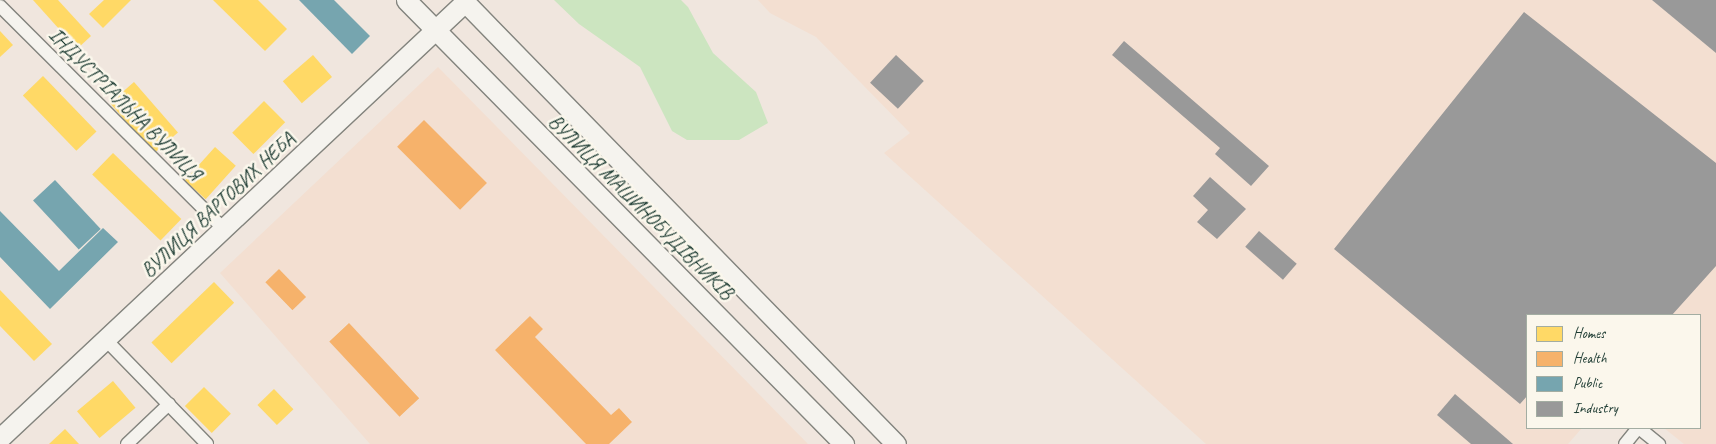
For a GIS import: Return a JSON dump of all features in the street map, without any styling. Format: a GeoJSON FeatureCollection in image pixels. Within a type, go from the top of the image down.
{"type":"FeatureCollection","features":[{"type":"Feature","properties":{"kind":"street","name":"ВУЛИЦЯ МАШИНОБУДІВНИКІВ"},"geometry":{"type":"LineString","coordinates":[[406,0],[844,444]]}},
{"type":"Feature","properties":{"kind":"street","name":"ВУЛИЦЯ МАШИНОБУДІВНИКІВ"},"geometry":{"type":"LineString","coordinates":[[464,1],[896,444]]}},
{"type":"Feature","properties":{"kind":"street","name":"ВУЛИЦЯ ВАРТОВИХ НЕБА"},"geometry":{"type":"LineString","coordinates":[[0,438],[436,31],[464,1]]}},
{"type":"Feature","properties":{"kind":"street","name":"ІНДУСТРІАЛЬНА ВУЛИЦЯ"},"geometry":{"type":"LineString","coordinates":[[0,6],[224,230]]}},
{"type":"Feature","properties":{"kind":"street"},"geometry":{"type":"LineString","coordinates":[[106,340],[208,444]]}},
{"type":"Feature","properties":{"kind":"street"},"geometry":{"type":"LineString","coordinates":[[127,444],[169,404]]}},
{"type":"Feature","properties":{"kind":"street"},"geometry":{"type":"LineString","coordinates":[[1625,444],[1638,429]]}},
{"type":"Feature","properties":{"kind":"street"},"geometry":{"type":"LineString","coordinates":[[1640,429],[1659,444]]}},
{"type":"Feature","properties":{"kind":"shaded area"},"geometry":{"type":"Polygon","coordinates":[[[758,0],[1716,0],[1716,444],[1684,444],[1665,429],[1701,429],[1701,314],[1526,314],[1526,429],[1581,429],[1568,444],[1206,444],[884,153],[910,133],[816,37],[770,13],[758,0]]]}},
{"type":"Feature","properties":{"kind":"shaded area"},"geometry":{"type":"Polygon","coordinates":[[[438,67],[808,444],[609,444],[632,421],[619,408],[611,415],[535,337],[543,329],[530,316],[495,350],[586,444],[370,444],[220,273],[438,67]],[[279,269],[265,282],[292,311],[306,297],[279,269]],[[348,323],[329,341],[401,416],[420,398],[348,323]]]}},
{"type":"Feature","properties":{"kind":"green space"},"geometry":{"type":"Polygon","coordinates":[[[554,0],[681,0],[688,7],[713,53],[756,92],[768,123],[739,140],[687,140],[672,131],[640,67],[579,24],[554,0]]]}},
{"type":"Feature","properties":{"kind":"building: Homes"},"geometry":{"type":"Polygon","coordinates":[[[33,0],[58,0],[91,36],[77,49],[33,0]]]}},
{"type":"Feature","properties":{"kind":"building: Homes"},"geometry":{"type":"Polygon","coordinates":[[[104,0],[131,0],[103,28],[89,14],[104,0]]]}},
{"type":"Feature","properties":{"kind":"building: Homes"},"geometry":{"type":"Polygon","coordinates":[[[213,0],[258,0],[287,29],[265,51],[213,0]]]}},
{"type":"Feature","properties":{"kind":"building: Homes"},"geometry":{"type":"Polygon","coordinates":[[[0,31],[13,45],[0,57],[0,31]]]}},
{"type":"Feature","properties":{"kind":"building: Homes"},"geometry":{"type":"Polygon","coordinates":[[[313,55],[332,77],[302,103],[283,81],[313,55]]]}},
{"type":"Feature","properties":{"kind":"building: Homes"},"geometry":{"type":"Polygon","coordinates":[[[43,76],[96,131],[76,151],[23,95],[43,76]]]}},
{"type":"Feature","properties":{"kind":"building: Homes"},"geometry":{"type":"Polygon","coordinates":[[[134,82],[178,133],[154,154],[110,103],[134,82]]]}},
{"type":"Feature","properties":{"kind":"building: Homes"},"geometry":{"type":"Polygon","coordinates":[[[264,101],[285,122],[253,154],[232,133],[264,101]]]}},
{"type":"Feature","properties":{"kind":"building: Homes"},"geometry":{"type":"Polygon","coordinates":[[[215,147],[236,166],[206,199],[185,180],[215,147]]]}},
{"type":"Feature","properties":{"kind":"building: Homes"},"geometry":{"type":"Polygon","coordinates":[[[113,153],[181,219],[160,241],[92,175],[113,153]]]}},
{"type":"Feature","properties":{"kind":"building: Homes"},"geometry":{"type":"Polygon","coordinates":[[[214,282],[234,303],[172,363],[151,342],[214,282]]]}},
{"type":"Feature","properties":{"kind":"building: Homes"},"geometry":{"type":"Polygon","coordinates":[[[0,290],[52,344],[34,361],[0,326],[0,290]]]}},
{"type":"Feature","properties":{"kind":"building: Homes"},"geometry":{"type":"Polygon","coordinates":[[[113,381],[135,408],[99,438],[77,411],[113,381]]]}},
{"type":"Feature","properties":{"kind":"building: Homes"},"geometry":{"type":"Polygon","coordinates":[[[204,387],[231,414],[212,433],[185,406],[204,387]]]}},
{"type":"Feature","properties":{"kind":"building: Homes"},"geometry":{"type":"Polygon","coordinates":[[[274,389],[293,409],[277,425],[257,405],[274,389]]]}},
{"type":"Feature","properties":{"kind":"building: Homes"},"geometry":{"type":"Polygon","coordinates":[[[65,429],[79,444],[49,444],[65,429]]]}},
{"type":"Feature","properties":{"kind":"building: Health"},"geometry":{"type":"Polygon","coordinates":[[[424,120],[487,183],[460,210],[397,147],[424,120]]]}},
{"type":"Feature","properties":{"kind":"building: Health"},"geometry":{"type":"Polygon","coordinates":[[[279,269],[306,297],[292,310],[265,282],[279,269]]]}},
{"type":"Feature","properties":{"kind":"building: Health"},"geometry":{"type":"Polygon","coordinates":[[[530,316],[543,329],[535,337],[611,415],[619,408],[632,422],[609,444],[586,444],[495,350],[530,316]]]}},
{"type":"Feature","properties":{"kind":"building: Health"},"geometry":{"type":"Polygon","coordinates":[[[349,323],[419,398],[399,417],[329,341],[349,323]]]}},
{"type":"Feature","properties":{"kind":"building: Public"},"geometry":{"type":"Polygon","coordinates":[[[299,0],[334,0],[370,36],[352,54],[299,0]]]}},
{"type":"Feature","properties":{"kind":"building: Public"},"geometry":{"type":"Polygon","coordinates":[[[55,180],[101,229],[79,249],[33,200],[55,180]]]}},
{"type":"Feature","properties":{"kind":"building: Public"},"geometry":{"type":"Polygon","coordinates":[[[0,211],[59,271],[103,228],[118,242],[50,309],[0,257],[0,211]]]}},
{"type":"Feature","properties":{"kind":"building: Industry"},"geometry":{"type":"Polygon","coordinates":[[[1652,0],[1716,0],[1716,53],[1652,0]]]}},
{"type":"Feature","properties":{"kind":"building: Industry"},"geometry":{"type":"Polygon","coordinates":[[[1524,12],[1716,163],[1716,266],[1673,314],[1526,314],[1526,397],[1520,404],[1334,249],[1524,12]]]}},
{"type":"Feature","properties":{"kind":"building: Industry"},"geometry":{"type":"Polygon","coordinates":[[[1124,41],[1269,166],[1251,186],[1215,154],[1220,148],[1112,55],[1124,41]]]}},
{"type":"Feature","properties":{"kind":"building: Industry"},"geometry":{"type":"Polygon","coordinates":[[[896,55],[924,81],[898,109],[870,83],[896,55]]]}},
{"type":"Feature","properties":{"kind":"building: Industry"},"geometry":{"type":"Polygon","coordinates":[[[1210,177],[1246,209],[1217,239],[1197,222],[1208,210],[1193,196],[1210,177]]]}},
{"type":"Feature","properties":{"kind":"building: Industry"},"geometry":{"type":"Polygon","coordinates":[[[1259,231],[1297,264],[1283,280],[1245,247],[1259,231]]]}},
{"type":"Feature","properties":{"kind":"building: Industry"},"geometry":{"type":"Polygon","coordinates":[[[1455,394],[1513,444],[1471,444],[1437,415],[1455,394]]]}}]}
